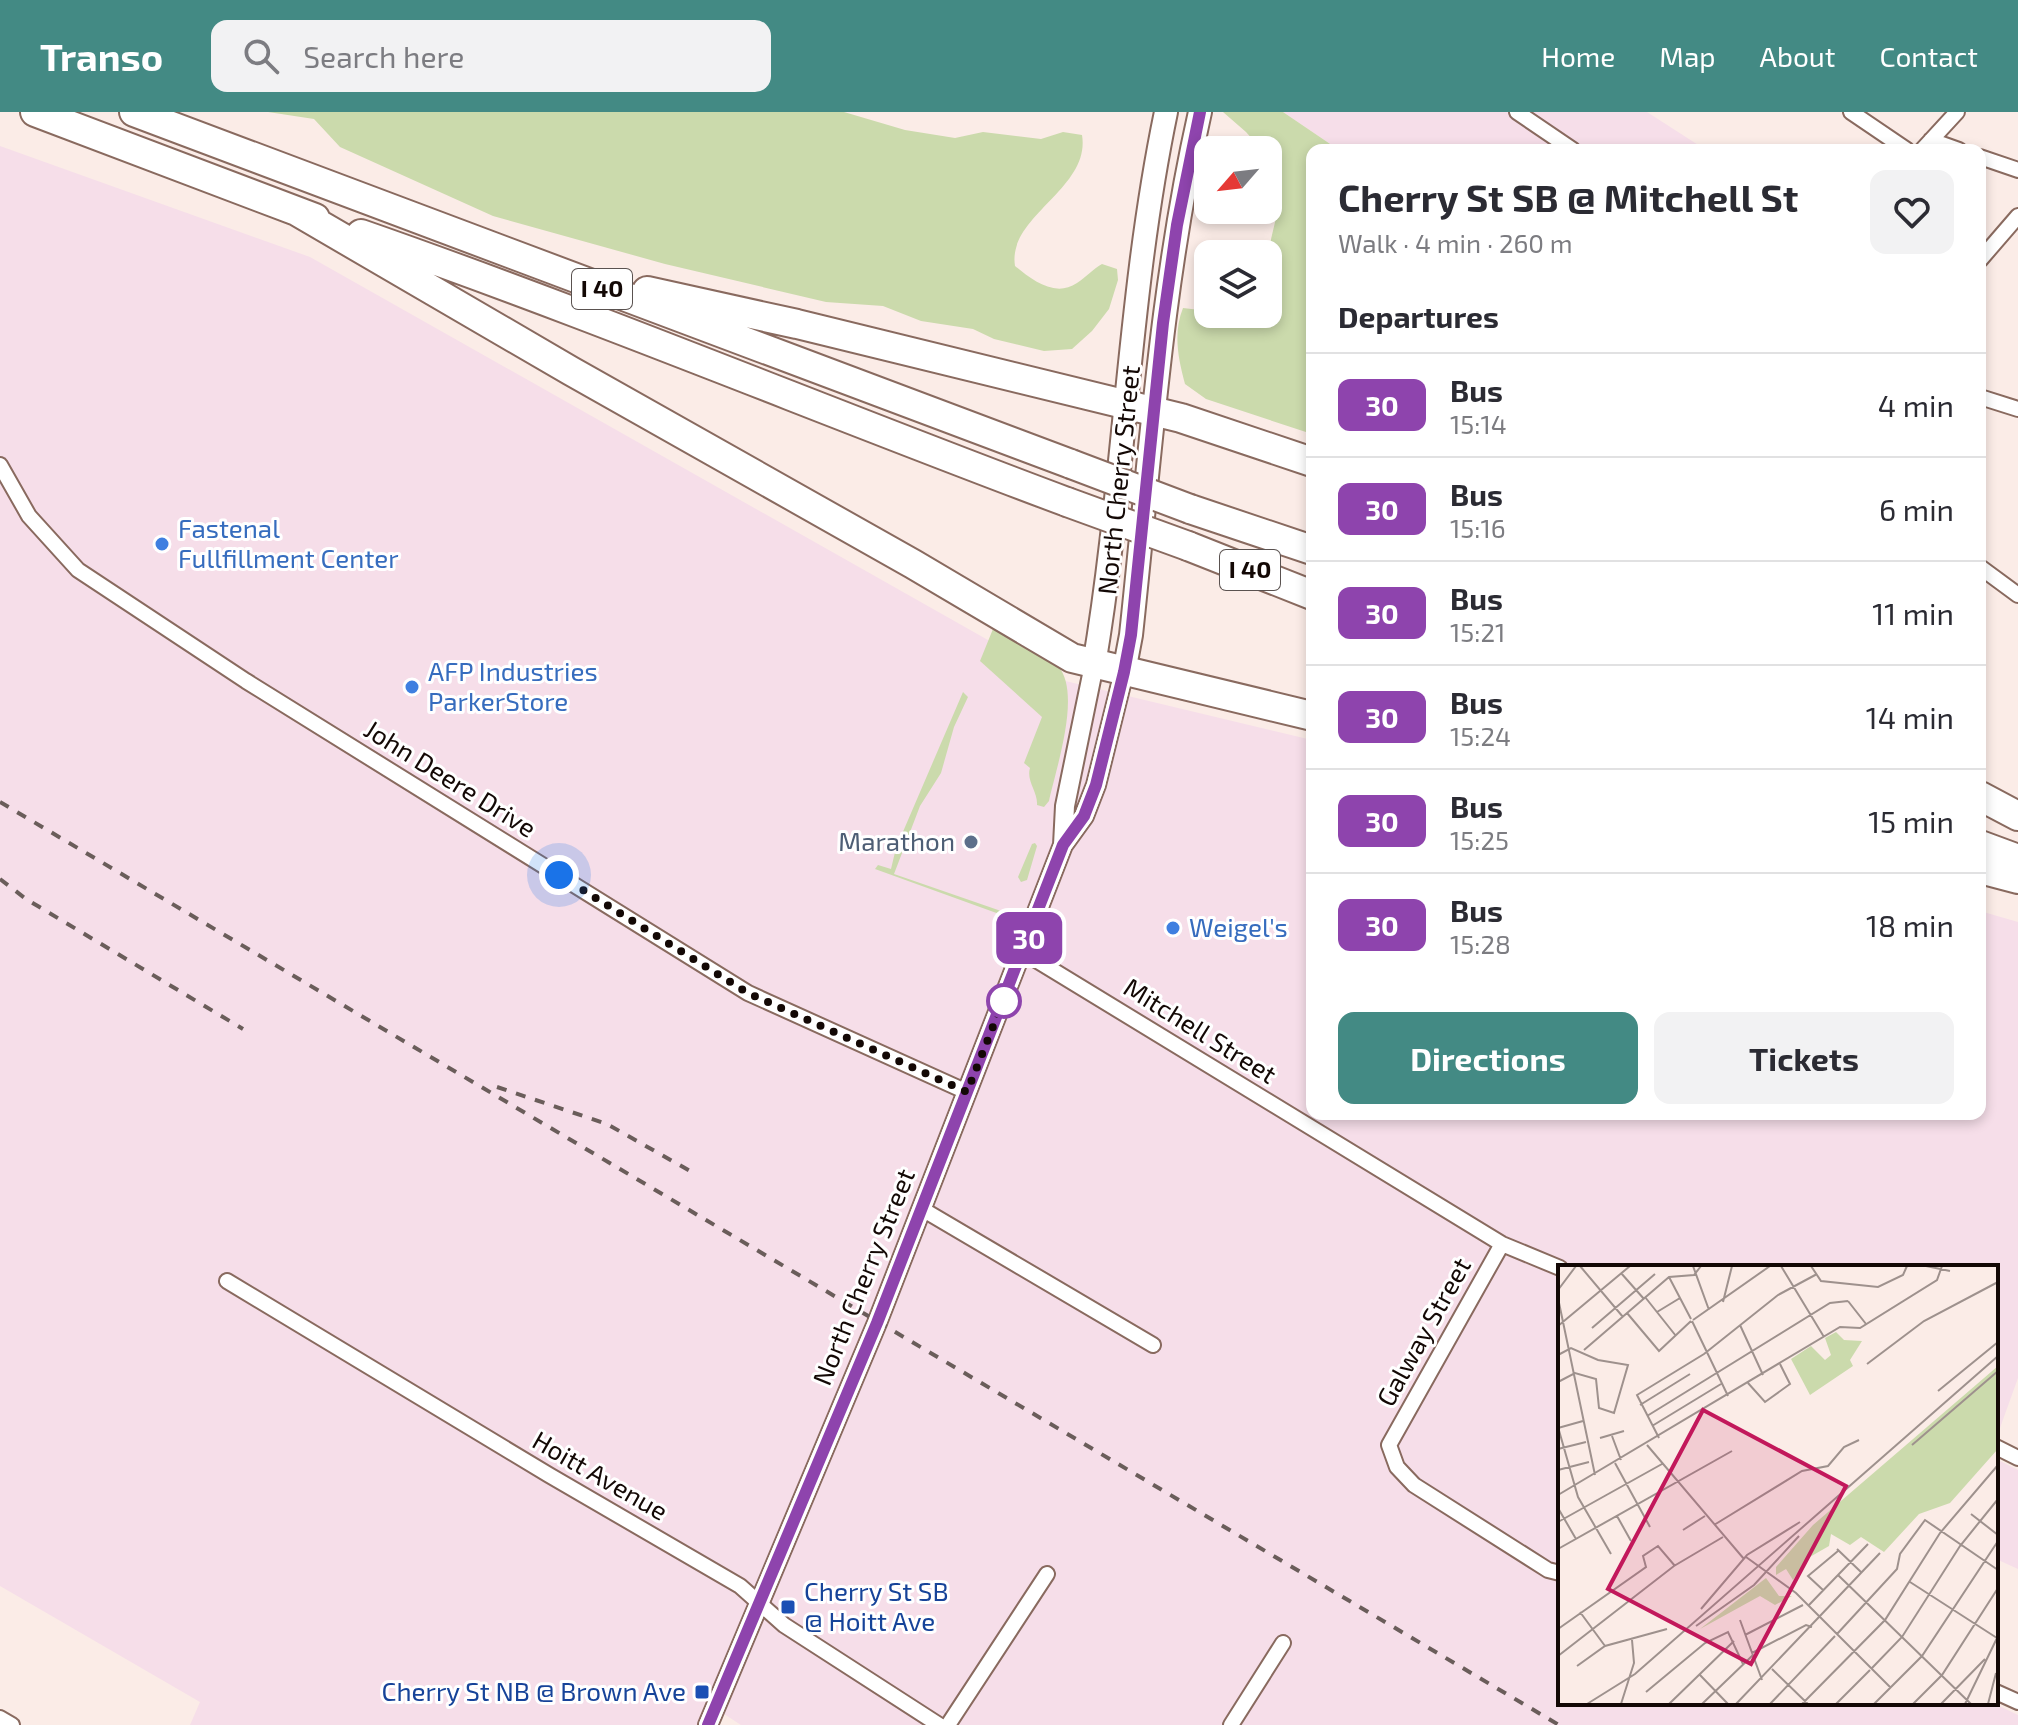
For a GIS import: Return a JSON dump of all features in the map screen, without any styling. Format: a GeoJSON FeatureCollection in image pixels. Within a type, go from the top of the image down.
{"type":"FeatureCollection","features":[{"type":"Feature","properties":{"kind":"highway","name":"I 40"},"geometry":{"type":"LineString","coordinates":[[35,112],[298,212],[493,280],[855,423],[1306,593]]}},
{"type":"Feature","properties":{"kind":"highway","name":"I 40"},"geometry":{"type":"LineString","coordinates":[[134,112],[1190,509],[1306,548]]}},
{"type":"Feature","properties":{"kind":"highway"},"geometry":{"type":"LineString","coordinates":[[298,212],[1072,658],[1306,715]]}},
{"type":"Feature","properties":{"kind":"highway"},"geometry":{"type":"LineString","coordinates":[[545,268],[797,324],[1154,411],[1306,460]]}},
{"type":"Feature","properties":{"kind":"highway"},"geometry":{"type":"LineString","coordinates":[[1986,799],[2018,817]]}},
{"type":"Feature","properties":{"kind":"highway"},"geometry":{"type":"LineString","coordinates":[[1986,807],[2018,817]]}},
{"type":"Feature","properties":{"kind":"highway"},"geometry":{"type":"LineString","coordinates":[[1986,847],[2018,859]]}},
{"type":"Feature","properties":{"kind":"highway"},"geometry":{"type":"LineString","coordinates":[[1986,871],[2018,879]]}},
{"type":"Feature","properties":{"kind":"main road","name":"North Cherry Street"},"geometry":{"type":"LineString","coordinates":[[1094,665],[1146,221],[1166,112]]}},
{"type":"Feature","properties":{"kind":"main road","name":"North Cherry Street"},"geometry":{"type":"LineString","coordinates":[[1124,672],[1131,635],[1177,225],[1200,112]]}},
{"type":"Feature","properties":{"kind":"street"},"geometry":{"type":"LineString","coordinates":[[1517,112],[1564,144]]}},
{"type":"Feature","properties":{"kind":"street"},"geometry":{"type":"LineString","coordinates":[[1851,112],[1898,144]]}},
{"type":"Feature","properties":{"kind":"street"},"geometry":{"type":"LineString","coordinates":[[1927,144],[1957,112]]}},
{"type":"Feature","properties":{"kind":"street"},"geometry":{"type":"LineString","coordinates":[[1986,159],[2018,170]]}},
{"type":"Feature","properties":{"kind":"street"},"geometry":{"type":"LineString","coordinates":[[1986,253],[2018,216]]}},
{"type":"Feature","properties":{"kind":"street"},"geometry":{"type":"LineString","coordinates":[[1986,399],[2018,409]]}},
{"type":"Feature","properties":{"kind":"street","name":"John Deere Drive"},"geometry":{"type":"LineString","coordinates":[[0,465],[29,516],[78,570],[246,681],[748,993],[967,1092]]}},
{"type":"Feature","properties":{"kind":"street"},"geometry":{"type":"LineString","coordinates":[[1986,571],[2018,595]]}},
{"type":"Feature","properties":{"kind":"street","name":"North Cherry Street"},"geometry":{"type":"LineString","coordinates":[[1063,845],[1065,806],[1094,665]]}},
{"type":"Feature","properties":{"kind":"street","name":"North Cherry Street"},"geometry":{"type":"LineString","coordinates":[[708,1725],[844,1404],[1063,845],[1084,816],[1096,785],[1124,672]]}},
{"type":"Feature","properties":{"kind":"street","name":"Mitchell Street"},"geometry":{"type":"LineString","coordinates":[[1023,952],[1502,1244],[1558,1267]]}},
{"type":"Feature","properties":{"kind":"street"},"geometry":{"type":"LineString","coordinates":[[922,1209],[1153,1345]]}},
{"type":"Feature","properties":{"kind":"street","name":"Galway Street"},"geometry":{"type":"LineString","coordinates":[[1502,1244],[1389,1445],[1397,1467],[1414,1485],[1548,1570],[1558,1572]]}},
{"type":"Feature","properties":{"kind":"street","name":"Hoitt Avenue"},"geometry":{"type":"LineString","coordinates":[[227,1281],[740,1586],[784,1625],[939,1725]]}},
{"type":"Feature","properties":{"kind":"street"},"geometry":{"type":"LineString","coordinates":[[1998,1448],[2018,1458]]}},
{"type":"Feature","properties":{"kind":"street"},"geometry":{"type":"LineString","coordinates":[[948,1725],[1047,1574]]}},
{"type":"Feature","properties":{"kind":"street"},"geometry":{"type":"LineString","coordinates":[[1231,1725],[1283,1643]]}},
{"type":"Feature","properties":{"kind":"street"},"geometry":{"type":"LineString","coordinates":[[1998,1693],[2018,1702]]}},
{"type":"Feature","properties":{"kind":"street"},"geometry":{"type":"LineString","coordinates":[[0,1718],[12,1725]]}},
{"type":"Feature","properties":{"kind":"shaded area"},"geometry":{"type":"Polygon","coordinates":[[[1283,112],[1647,112],[1697,144],[1330,144],[1283,112]]]}},
{"type":"Feature","properties":{"kind":"shaded area"},"geometry":{"type":"Polygon","coordinates":[[[0,146],[310,257],[1057,679],[1306,739],[1306,1120],[1986,1120],[1986,913],[2018,922],[2018,1378],[1998,1433],[1998,1265],[1558,1265],[1558,1705],[1997,1705],[2018,1715],[2018,1725],[741,1725],[707,1703],[698,1725],[190,1725],[200,1702],[0,1586],[0,146]]]}},
{"type":"Feature","properties":{"kind":"shaded area"},"geometry":{"type":"Polygon","coordinates":[[[1998,1460],[2018,1470],[2018,1569],[1998,1560],[1998,1460]]]}},
{"type":"Feature","properties":{"kind":"green space"},"geometry":{"type":"Polygon","coordinates":[[[268,112],[844,112],[905,130],[955,138],[983,132],[1041,139],[1063,132],[1082,135],[1081,154],[1074,171],[1023,232],[1016,248],[1015,266],[1052,288],[1069,287],[1102,264],[1117,269],[1118,280],[1109,309],[1092,331],[1072,349],[1044,351],[994,339],[973,329],[921,321],[883,306],[826,302],[665,264],[493,216],[340,147],[314,119],[268,112]]]}},
{"type":"Feature","properties":{"kind":"green space"},"geometry":{"type":"Polygon","coordinates":[[[1223,112],[1283,112],[1330,144],[1306,144],[1306,432],[1206,399],[1185,384],[1180,365],[1178,327],[1183,308],[1194,309],[1194,328],[1282,328],[1282,240],[1271,240],[1274,224],[1282,224],[1282,136],[1250,136],[1223,112]]]}},
{"type":"Feature","properties":{"kind":"green space"},"geometry":{"type":"Polygon","coordinates":[[[995,624],[1045,654],[1065,678],[1068,712],[1065,731],[1049,801],[1044,807],[1037,805],[1030,768],[1024,763],[1042,717],[980,661],[995,624]]]}},
{"type":"Feature","properties":{"kind":"green space"},"geometry":{"type":"Polygon","coordinates":[[[963,692],[968,697],[954,727],[941,773],[920,806],[894,874],[1001,911],[1010,908],[1013,919],[875,869],[878,865],[891,869],[896,848],[963,692]]]}},
{"type":"Feature","properties":{"kind":"green space"},"geometry":{"type":"Polygon","coordinates":[[[1035,843],[1037,846],[1027,880],[1021,882],[1018,877],[1035,843]]]}},
{"type":"Feature","properties":{"kind":"railway"},"geometry":{"type":"LineString","coordinates":[[0,802],[1559,1725]]}},
{"type":"Feature","properties":{"kind":"railway"},"geometry":{"type":"LineString","coordinates":[[0,879],[26,899],[243,1029]]}},
{"type":"Feature","properties":{"kind":"railway"},"geometry":{"type":"LineString","coordinates":[[497,1087],[607,1124],[690,1171]]}},
{"type":"Feature","properties":{"kind":"bus line","name":"30"},"geometry":{"type":"LineString","coordinates":[[708,1725],[877,1323],[1063,845],[1084,816],[1107,750],[1131,635],[1163,323],[1177,225],[1200,112]]}},
{"type":"Feature","properties":{"kind":"place","name":"Fastenal Fullfillment Center"},"geometry":{"type":"Point","coordinates":[162,544]}},
{"type":"Feature","properties":{"kind":"place","name":"AFP Industries ParkerStore"},"geometry":{"type":"Point","coordinates":[412,687]}},
{"type":"Feature","properties":{"kind":"place","name":"Marathon"},"geometry":{"type":"Point","coordinates":[971,842]}},
{"type":"Feature","properties":{"kind":"place","name":"Weigel's"},"geometry":{"type":"Point","coordinates":[1173,928]}},
{"type":"Feature","properties":{"kind":"place","name":"Cherry St SB @ Hoitt Ave"},"geometry":{"type":"Point","coordinates":[788,1607]}},
{"type":"Feature","properties":{"kind":"place","name":"Cherry St NB @ Brown Ave"},"geometry":{"type":"Point","coordinates":[702,1692]}},
{"type":"Feature","properties":{"kind":"route"},"geometry":{"type":"LineString","coordinates":[[559,875],[748,993],[967,1092],[1006,994],[1004,1001]]}}]}
